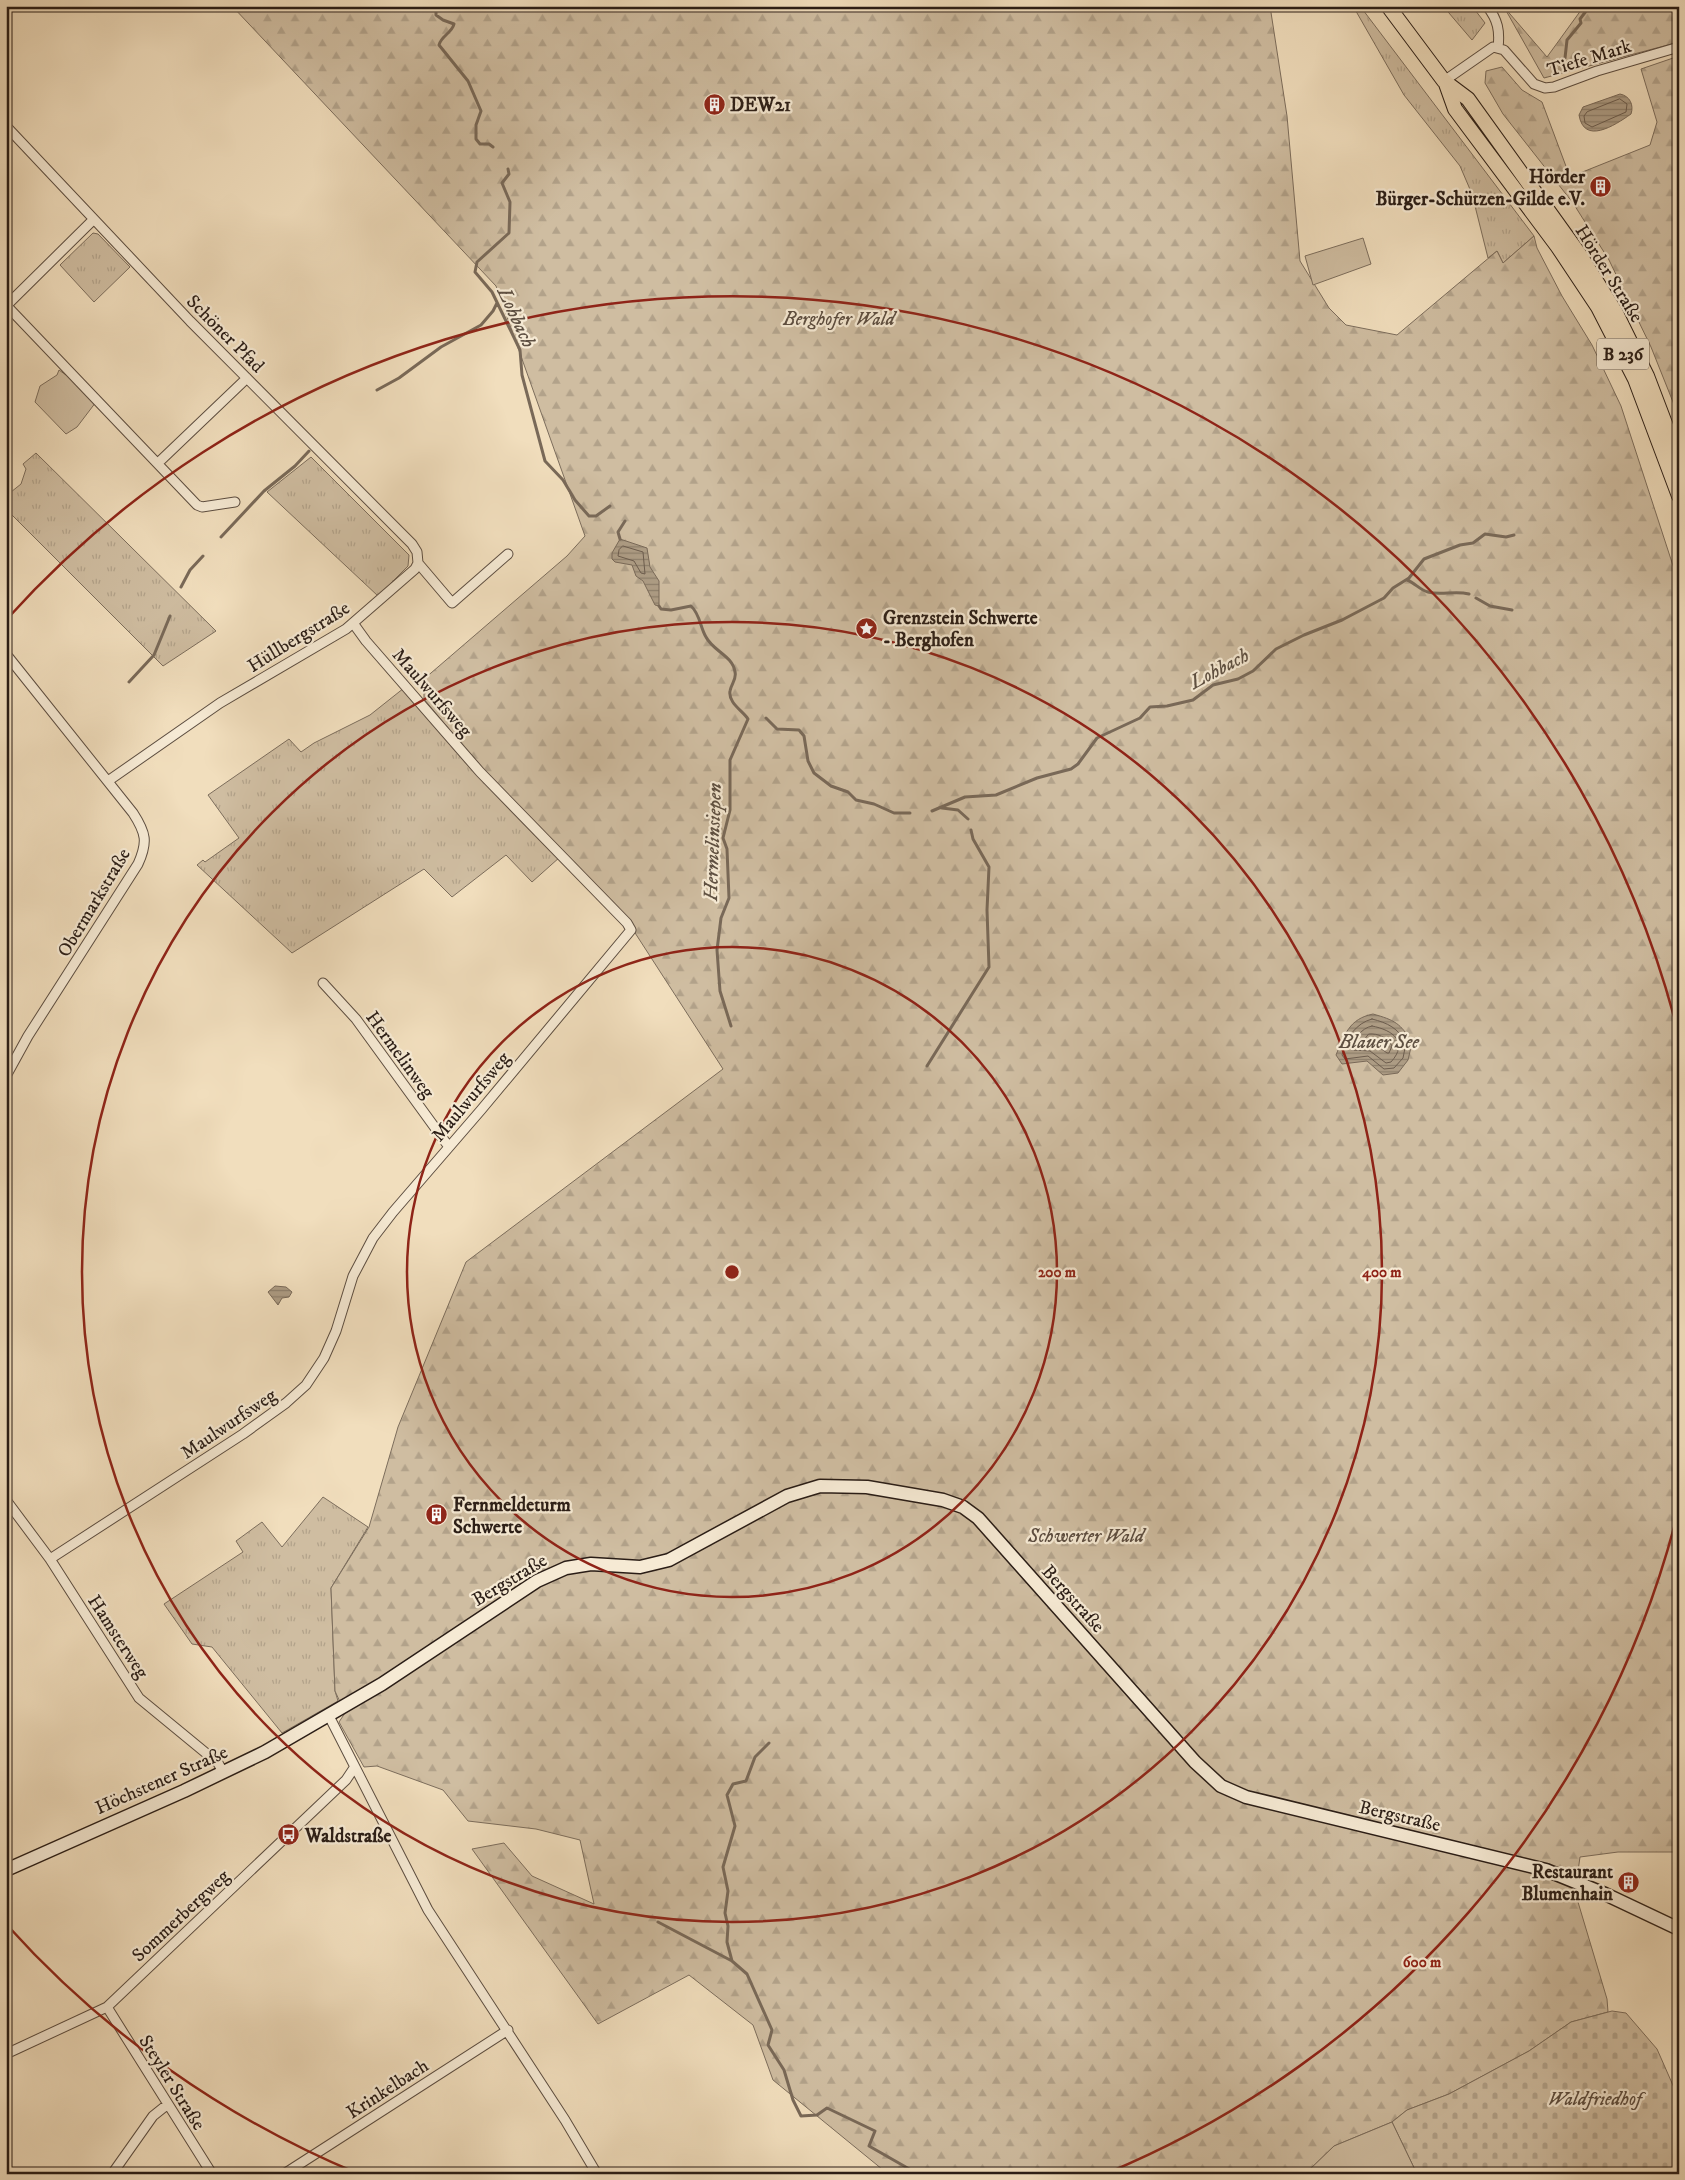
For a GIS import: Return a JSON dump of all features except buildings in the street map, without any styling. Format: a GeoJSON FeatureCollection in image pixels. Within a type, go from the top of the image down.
{"type":"FeatureCollection","features":[{"type":"Feature","properties":{"kind":"main road","name":"B 236"},"geometry":{"type":"LineString","coordinates":[[1388,6],[1444,81],[1468,99],[1548,222]]}},
{"type":"Feature","properties":{"kind":"main road","name":"Hörder Straße"},"geometry":{"type":"LineString","coordinates":[[1548,222],[1580,255],[1616,313],[1647,376],[1679,460]]}},
{"type":"Feature","properties":{"kind":"main road","name":"Hörder Straße"},"geometry":{"type":"LineString","coordinates":[[1548,222],[1598,307],[1635,380],[1679,496]]}},
{"type":"Feature","properties":{"kind":"main road","name":"Bergstraße"},"geometry":{"type":"LineString","coordinates":[[329,1716],[382,1684],[531,1585],[559,1571],[577,1565],[640,1567],[669,1560],[767,1506],[809,1488],[845,1486],[902,1492],[956,1504],[978,1518],[1195,1762],[1221,1786],[1246,1797],[1546,1870],[1605,1894],[1679,1929]]}},
{"type":"Feature","properties":{"kind":"main road","name":"Höchstener Straße"},"geometry":{"type":"LineString","coordinates":[[6,1870],[222,1772],[329,1716]]}},
{"type":"Feature","properties":{"kind":"street"},"geometry":{"type":"LineString","coordinates":[[1444,81],[1490,49],[1498,48],[1500,33],[1498,24],[1487,6]]}},
{"type":"Feature","properties":{"kind":"street","name":"Tiefe Mark"},"geometry":{"type":"LineString","coordinates":[[1498,48],[1509,55],[1534,84],[1545,88],[1554,87],[1597,71],[1679,47]]}},
{"type":"Feature","properties":{"kind":"street","name":"Schöner Pfad"},"geometry":{"type":"LineString","coordinates":[[6,126],[93,220],[412,544],[417,552],[418,563]]}},
{"type":"Feature","properties":{"kind":"street"},"geometry":{"type":"LineString","coordinates":[[93,220],[6,305],[199,507],[235,502]]}},
{"type":"Feature","properties":{"kind":"street"},"geometry":{"type":"LineString","coordinates":[[158,464],[247,378]]}},
{"type":"Feature","properties":{"kind":"street"},"geometry":{"type":"LineString","coordinates":[[418,563],[452,603],[508,554]]}},
{"type":"Feature","properties":{"kind":"street","name":"Hüllbergstraße"},"geometry":{"type":"LineString","coordinates":[[108,781],[220,703],[353,623],[415,569],[418,563]]}},
{"type":"Feature","properties":{"kind":"street","name":"Maulwurfsweg"},"geometry":{"type":"LineString","coordinates":[[50,1559],[243,1434],[286,1403],[306,1384],[324,1358],[336,1331],[353,1276],[373,1238],[631,930],[627,923],[480,772],[366,641],[353,623]]}},
{"type":"Feature","properties":{"kind":"street","name":"Obermarkstraße"},"geometry":{"type":"LineString","coordinates":[[6,654],[108,781],[142,827],[145,839],[142,855],[101,924],[28,1036],[6,1076]]}},
{"type":"Feature","properties":{"kind":"street","name":"Hermelinweg"},"geometry":{"type":"LineString","coordinates":[[322,983],[356,1019],[449,1147]]}},
{"type":"Feature","properties":{"kind":"street","name":"Hamsterweg"},"geometry":{"type":"LineString","coordinates":[[6,1500],[50,1559],[139,1698],[218,1763],[222,1772]]}},
{"type":"Feature","properties":{"kind":"street"},"geometry":{"type":"LineString","coordinates":[[329,1716],[428,1910],[508,2030],[597,2174]]}},
{"type":"Feature","properties":{"kind":"street","name":"Sommerbergweg"},"geometry":{"type":"LineString","coordinates":[[6,2054],[107,2007],[346,1780],[354,1768]]}},
{"type":"Feature","properties":{"kind":"street","name":"Steyler Straße"},"geometry":{"type":"LineString","coordinates":[[107,2007],[212,2174]]}},
{"type":"Feature","properties":{"kind":"street","name":"Krinkelbach"},"geometry":{"type":"LineString","coordinates":[[284,2174],[508,2030]]}},
{"type":"Feature","properties":{"kind":"street"},"geometry":{"type":"LineString","coordinates":[[112,2174],[153,2116],[168,2104]]}},
{"type":"Feature","properties":{"kind":"green space","name":"Schwerter Wald"},"geometry":{"type":"Polygon","coordinates":[[[232,6],[1270,6],[1287,116],[1300,261],[1329,308],[1346,325],[1397,335],[1497,251],[1503,263],[1534,236],[1537,248],[1562,296],[1592,345],[1621,406],[1679,584],[1679,1852],[1618,1852],[1580,1857],[1575,1892],[1607,1999],[1608,2012],[1571,2022],[1529,2051],[1449,2094],[1407,2110],[1392,2122],[1334,2146],[1305,2174],[888,2174],[773,2080],[753,2025],[689,1975],[598,2024],[472,1849],[504,1843],[532,1876],[594,1904],[580,1840],[536,1829],[468,1821],[443,1790],[377,1766],[364,1767],[339,1722],[345,1713],[335,1691],[331,1588],[369,1527],[398,1427],[466,1262],[723,1069],[628,922],[564,852],[483,770],[424,699],[424,691],[428,683],[424,679],[567,556],[585,536],[496,286],[232,6]]]}},
{"type":"Feature","properties":{"kind":"green space"},"geometry":{"type":"Polygon","coordinates":[[[1353,6],[1360,6],[1534,236],[1503,263],[1497,251],[1488,258],[1472,194],[1460,166],[1404,95],[1353,6]]]}},
{"type":"Feature","properties":{"kind":"green space"},"geometry":{"type":"Polygon","coordinates":[[[1443,6],[1472,6],[1485,23],[1472,40],[1443,6]]]}},
{"type":"Feature","properties":{"kind":"green space"},"geometry":{"type":"Polygon","coordinates":[[[1584,6],[1679,6],[1679,42],[1544,78],[1504,7],[1547,57],[1584,6]]]}},
{"type":"Feature","properties":{"kind":"green space"},"geometry":{"type":"Polygon","coordinates":[[[1679,56],[1679,417],[1651,347],[1609,260],[1573,203],[1503,114],[1485,83],[1486,71],[1502,67],[1522,90],[1542,102],[1570,177],[1650,145],[1657,122],[1641,69],[1679,56]]]}},
{"type":"Feature","properties":{"kind":"green space"},"geometry":{"type":"Polygon","coordinates":[[[93,233],[98,234],[130,267],[94,302],[60,265],[93,233]]]}},
{"type":"Feature","properties":{"kind":"green space"},"geometry":{"type":"Polygon","coordinates":[[[1363,238],[1371,264],[1313,285],[1305,256],[1363,238]]]}},
{"type":"Feature","properties":{"kind":"green space"},"geometry":{"type":"Polygon","coordinates":[[[59,370],[66,375],[69,373],[96,402],[77,427],[66,434],[35,402],[40,386],[57,375],[59,370]]]}},
{"type":"Feature","properties":{"kind":"green space"},"geometry":{"type":"Polygon","coordinates":[[[36,453],[216,631],[163,666],[6,509],[6,496],[21,484],[26,469],[23,464],[36,453]]]}},
{"type":"Feature","properties":{"kind":"green space"},"geometry":{"type":"Polygon","coordinates":[[[311,457],[409,555],[408,566],[378,596],[267,492],[311,457]]]}},
{"type":"Feature","properties":{"kind":"green space"},"geometry":{"type":"Polygon","coordinates":[[[404,688],[560,857],[532,882],[506,855],[452,897],[424,869],[292,953],[197,865],[203,860],[205,862],[239,838],[208,795],[289,739],[301,752],[314,743],[370,715],[404,688]]]}},
{"type":"Feature","properties":{"kind":"green space"},"geometry":{"type":"Polygon","coordinates":[[[323,1497],[368,1527],[331,1588],[335,1691],[338,1701],[282,1733],[212,1647],[192,1644],[164,1604],[243,1552],[236,1541],[262,1522],[282,1547],[323,1497]]]}},
{"type":"Feature","properties":{"kind":"green space","name":"Waldfriedhof"},"geometry":{"type":"Polygon","coordinates":[[[1612,2011],[1626,2013],[1657,2049],[1679,2099],[1679,2174],[1417,2174],[1392,2122],[1407,2110],[1449,2094],[1529,2051],[1571,2022],[1612,2011]]]}},
{"type":"Feature","properties":{"kind":"green space"},"geometry":{"type":"Polygon","coordinates":[[[1392,2122],[1417,2174],[1305,2174],[1334,2146],[1392,2122]]]}},
{"type":"Feature","properties":{"kind":"water"},"geometry":{"type":"Polygon","coordinates":[[[1620,94],[1630,101],[1632,107],[1631,114],[1608,128],[1600,130],[1593,131],[1587,129],[1582,124],[1579,115],[1583,107],[1620,94]]]}},
{"type":"Feature","properties":{"kind":"water"},"geometry":{"type":"Polygon","coordinates":[[[620,539],[647,548],[650,567],[659,581],[659,606],[655,605],[643,581],[636,576],[632,565],[615,562],[612,559],[612,553],[620,539]]]}},
{"type":"Feature","properties":{"kind":"water","name":"Blauer See"},"geometry":{"type":"Polygon","coordinates":[[[1373,1014],[1396,1023],[1412,1043],[1408,1060],[1398,1073],[1383,1075],[1367,1061],[1342,1064],[1336,1055],[1349,1028],[1358,1020],[1373,1014]]]}},
{"type":"Feature","properties":{"kind":"water"},"geometry":{"type":"Polygon","coordinates":[[[275,1286],[286,1287],[292,1292],[289,1297],[282,1298],[278,1305],[268,1292],[275,1286]]]}},
{"type":"Feature","properties":{"kind":"waterway","name":"Lohbach"},"geometry":{"type":"LineString","coordinates":[[436,6],[436,15],[454,24],[439,45],[468,81],[481,111],[476,125],[476,139],[480,144],[489,144],[493,147]]}},
{"type":"Feature","properties":{"kind":"waterway"},"geometry":{"type":"LineString","coordinates":[[1551,66],[1553,62],[1565,58],[1567,40],[1581,23],[1580,19],[1590,6]]}},
{"type":"Feature","properties":{"kind":"waterway","name":"Lohbach"},"geometry":{"type":"LineString","coordinates":[[508,169],[509,174],[502,183],[510,202],[509,233],[477,262],[475,272],[492,292],[520,350],[522,375],[545,461],[563,480],[575,500],[589,516],[596,516],[610,506]]}},
{"type":"Feature","properties":{"kind":"waterway"},"geometry":{"type":"LineString","coordinates":[[377,390],[399,378],[441,347],[481,325],[497,303]]}},
{"type":"Feature","properties":{"kind":"waterway"},"geometry":{"type":"LineString","coordinates":[[221,537],[264,491],[295,466],[309,451]]}},
{"type":"Feature","properties":{"kind":"waterway","name":"Lohbach"},"geometry":{"type":"LineString","coordinates":[[620,539],[618,532],[625,521]]}},
{"type":"Feature","properties":{"kind":"waterway","name":"Lohbach"},"geometry":{"type":"LineString","coordinates":[[932,811],[965,797],[996,795],[1037,778],[1071,769],[1078,764],[1097,738],[1140,718],[1150,707],[1167,706],[1193,700],[1213,685],[1238,679],[1253,671],[1276,649],[1304,635],[1342,620],[1384,598],[1393,588],[1409,578],[1424,559],[1460,545],[1473,543],[1485,534],[1506,537],[1514,535]]}},
{"type":"Feature","properties":{"kind":"waterway"},"geometry":{"type":"LineString","coordinates":[[181,587],[190,570],[203,556]]}},
{"type":"Feature","properties":{"kind":"waterway"},"geometry":{"type":"LineString","coordinates":[[1407,580],[1428,592],[1469,594]]}},
{"type":"Feature","properties":{"kind":"waterway"},"geometry":{"type":"LineString","coordinates":[[1476,598],[1490,606],[1512,610]]}},
{"type":"Feature","properties":{"kind":"waterway","name":"Hermelinsiepen"},"geometry":{"type":"LineString","coordinates":[[659,606],[661,609],[671,610],[691,606],[694,609],[709,642],[733,666],[735,677],[731,688],[731,699],[748,719],[730,760],[730,810],[723,838],[727,849],[729,898],[721,918],[717,950],[720,991],[731,1026]]}},
{"type":"Feature","properties":{"kind":"waterway"},"geometry":{"type":"LineString","coordinates":[[129,682],[154,655],[170,616]]}},
{"type":"Feature","properties":{"kind":"waterway","name":"Lohbach"},"geometry":{"type":"LineString","coordinates":[[766,718],[777,729],[799,730],[804,736],[808,761],[814,773],[831,786],[848,792],[856,800],[874,804],[894,813],[910,813]]}},
{"type":"Feature","properties":{"kind":"waterway","name":"Hermelinsiepen"},"geometry":{"type":"LineString","coordinates":[[942,808],[958,810],[968,819]]}},
{"type":"Feature","properties":{"kind":"waterway"},"geometry":{"type":"LineString","coordinates":[[927,1066],[989,967],[987,910],[989,867],[973,839],[971,830]]}},
{"type":"Feature","properties":{"kind":"waterway"},"geometry":{"type":"LineString","coordinates":[[769,1743],[755,1757],[746,1781],[733,1784],[727,1795],[735,1826],[723,1867],[728,1891],[725,1913],[728,1926],[727,1942],[732,1961],[747,1974],[772,2030],[768,2045],[784,2070],[793,2100],[801,2116],[817,2115],[827,2108],[875,2131],[869,2146],[918,2174]]}},
{"type":"Feature","properties":{"kind":"waterway"},"geometry":{"type":"LineString","coordinates":[[658,1922],[732,1961]]}},
{"type":"Feature","properties":{"kind":"place","name":"DEW21"},"geometry":{"type":"Point","coordinates":[714,104]}},
{"type":"Feature","properties":{"kind":"place","name":"Hörder Bürger-Schützen-Gilde e.V."},"geometry":{"type":"Point","coordinates":[1601,187]}},
{"type":"Feature","properties":{"kind":"place","name":"Grenzstein Schwerte - Berghofen"},"geometry":{"type":"Point","coordinates":[867,628]}},
{"type":"Feature","properties":{"kind":"place","name":"Fernmeldeturm Schwerte"},"geometry":{"type":"Point","coordinates":[437,1515]}},
{"type":"Feature","properties":{"kind":"place","name":"Waldstraße"},"geometry":{"type":"Point","coordinates":[289,1835]}},
{"type":"Feature","properties":{"kind":"place","name":"Restaurant Blumenhain"},"geometry":{"type":"Point","coordinates":[1629,1882]}},
{"type":"Feature","properties":{"kind":"park label","name":"Berghofer Wald"},"geometry":{"type":"Point","coordinates":[839,318]}}]}
